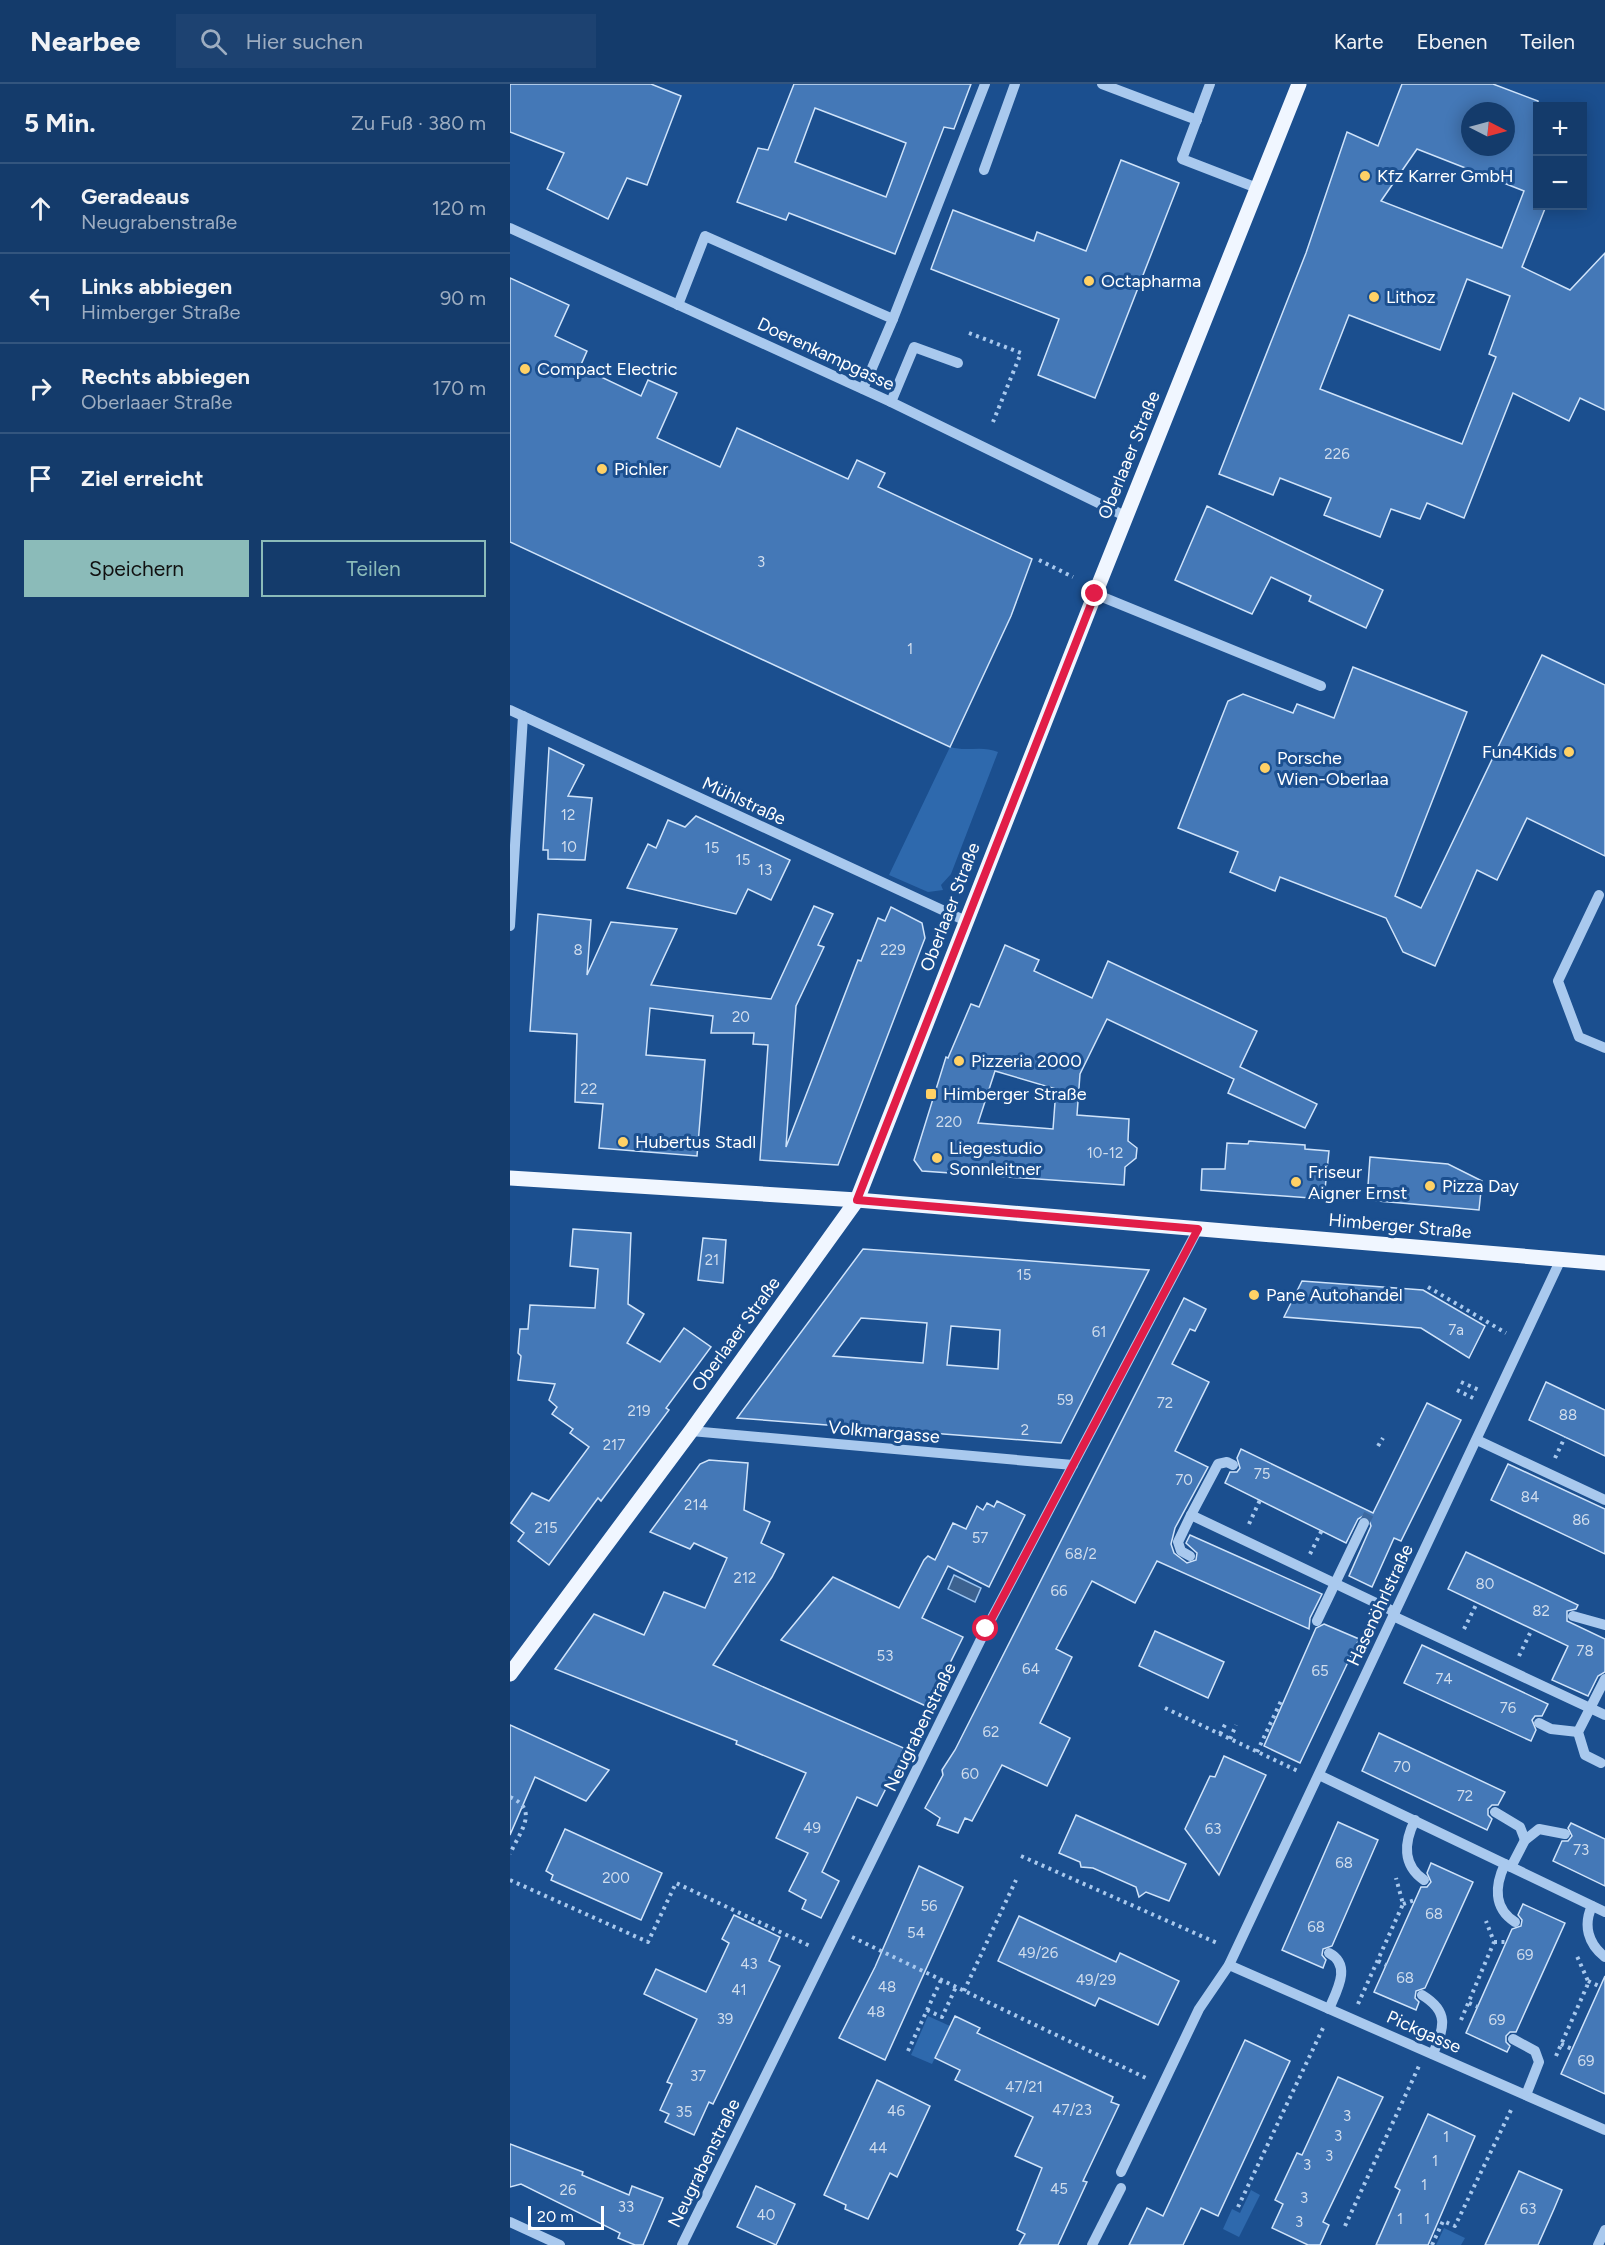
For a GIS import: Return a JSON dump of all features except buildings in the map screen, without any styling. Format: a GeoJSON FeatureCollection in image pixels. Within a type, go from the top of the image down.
{"type":"FeatureCollection","features":[{"type":"Feature","properties":{"kind":"main road","name":"Oberlaaer Straße"},"geometry":{"type":"LineString","coordinates":[[510,1674],[691,1431],[857,1200],[1125,516],[1299,84]]}},
{"type":"Feature","properties":{"kind":"main road","name":"Himberger Straße"},"geometry":{"type":"LineString","coordinates":[[510,1178],[857,1200],[1605,1263]]}},
{"type":"Feature","properties":{"kind":"street"},"geometry":{"type":"LineString","coordinates":[[863,389],[893,319],[985,84]]}},
{"type":"Feature","properties":{"kind":"street"},"geometry":{"type":"LineString","coordinates":[[984,170],[1015,84]]}},
{"type":"Feature","properties":{"kind":"street"},"geometry":{"type":"LineString","coordinates":[[1102,84],[1197,120]]}},
{"type":"Feature","properties":{"kind":"street"},"geometry":{"type":"LineString","coordinates":[[1210,84],[1182,159],[1257,188]]}},
{"type":"Feature","properties":{"kind":"street","name":"Doerenkampgasse"},"geometry":{"type":"LineString","coordinates":[[510,228],[891,402],[1125,516]]}},
{"type":"Feature","properties":{"kind":"street"},"geometry":{"type":"LineString","coordinates":[[678,304],[705,236],[893,319]]}},
{"type":"Feature","properties":{"kind":"street"},"geometry":{"type":"LineString","coordinates":[[891,402],[914,347],[958,363]]}},
{"type":"Feature","properties":{"kind":"street"},"geometry":{"type":"LineString","coordinates":[[1095,594],[1321,686]]}},
{"type":"Feature","properties":{"kind":"street","name":"Mühlstraße"},"geometry":{"type":"LineString","coordinates":[[510,710],[966,921]]}},
{"type":"Feature","properties":{"kind":"street"},"geometry":{"type":"LineString","coordinates":[[510,926],[523,716]]}},
{"type":"Feature","properties":{"kind":"street"},"geometry":{"type":"LineString","coordinates":[[1599,895],[1558,981],[1579,1037],[1605,1048]]}},
{"type":"Feature","properties":{"kind":"street","name":"Neugrabenstraße"},"geometry":{"type":"LineString","coordinates":[[682,2245],[986,1629],[1198,1229]]}},
{"type":"Feature","properties":{"kind":"street","name":"Hasenöhrlstraße"},"geometry":{"type":"LineString","coordinates":[[1121,2172],[1199,2009],[1229,1965],[1561,1258]]}},
{"type":"Feature","properties":{"kind":"street","name":"Volkmargasse"},"geometry":{"type":"LineString","coordinates":[[691,1431],[1073,1465]]}},
{"type":"Feature","properties":{"kind":"street"},"geometry":{"type":"LineString","coordinates":[[1477,1440],[1605,1500]]}},
{"type":"Feature","properties":{"kind":"street"},"geometry":{"type":"LineString","coordinates":[[1190,1556],[1181,1551],[1178,1542],[1218,1464],[1227,1462],[1233,1466]]}},
{"type":"Feature","properties":{"kind":"street"},"geometry":{"type":"LineString","coordinates":[[1191,1515],[1456,1646],[1605,1715]]}},
{"type":"Feature","properties":{"kind":"street"},"geometry":{"type":"LineString","coordinates":[[1317,1621],[1364,1523]]}},
{"type":"Feature","properties":{"kind":"street"},"geometry":{"type":"LineString","coordinates":[[1573,1616],[1605,1625]]}},
{"type":"Feature","properties":{"kind":"street"},"geometry":{"type":"LineString","coordinates":[[1601,1762],[1585,1755],[1578,1732],[1605,1679]]}},
{"type":"Feature","properties":{"kind":"street"},"geometry":{"type":"LineString","coordinates":[[1539,1724],[1551,1729],[1578,1732]]}},
{"type":"Feature","properties":{"kind":"street"},"geometry":{"type":"LineString","coordinates":[[1319,1775],[1605,1912]]}},
{"type":"Feature","properties":{"kind":"street"},"geometry":{"type":"LineString","coordinates":[[1496,1812],[1520,1827],[1525,1840]]}},
{"type":"Feature","properties":{"kind":"street"},"geometry":{"type":"LineString","coordinates":[[1415,1821],[1407,1837],[1406,1847],[1408,1860],[1424,1880]]}},
{"type":"Feature","properties":{"kind":"street"},"geometry":{"type":"LineString","coordinates":[[1515,1922],[1502,1910],[1497,1896],[1497,1881],[1525,1840],[1539,1829],[1565,1834]]}},
{"type":"Feature","properties":{"kind":"street"},"geometry":{"type":"LineString","coordinates":[[1592,1906],[1587,1917],[1587,1929],[1592,1942],[1605,1957]]}},
{"type":"Feature","properties":{"kind":"street"},"geometry":{"type":"LineString","coordinates":[[1329,1953],[1335,1956],[1342,1967],[1341,1978],[1329,2009]]}},
{"type":"Feature","properties":{"kind":"street","name":"Pickgasse"},"geometry":{"type":"LineString","coordinates":[[1229,1965],[1605,2130]]}},
{"type":"Feature","properties":{"kind":"street"},"geometry":{"type":"LineString","coordinates":[[1422,1995],[1440,2009],[1443,2019],[1441,2035],[1429,2053]]}},
{"type":"Feature","properties":{"kind":"street"},"geometry":{"type":"LineString","coordinates":[[1513,2039],[1535,2051],[1539,2062],[1522,2094]]}},
{"type":"Feature","properties":{"kind":"street"},"geometry":{"type":"LineString","coordinates":[[1092,2245],[1120,2188]]}},
{"type":"Feature","properties":{"kind":"street"},"geometry":{"type":"LineString","coordinates":[[510,2222],[560,2245]]}},
{"type":"Feature","properties":{"kind":"street"},"geometry":{"type":"LineString","coordinates":[[1598,2245],[1605,2230]]}},
{"type":"Feature","properties":{"kind":"path"},"geometry":{"type":"LineString","coordinates":[[969,333],[1021,352],[993,422]]}},
{"type":"Feature","properties":{"kind":"path"},"geometry":{"type":"LineString","coordinates":[[1039,560],[1073,577]]}},
{"type":"Feature","properties":{"kind":"path"},"geometry":{"type":"LineString","coordinates":[[1428,1287],[1506,1333]]}},
{"type":"Feature","properties":{"kind":"path"},"geometry":{"type":"LineString","coordinates":[[1461,1382],[1479,1390]]}},
{"type":"Feature","properties":{"kind":"path"},"geometry":{"type":"LineString","coordinates":[[1457,1390],[1475,1399]]}},
{"type":"Feature","properties":{"kind":"path"},"geometry":{"type":"LineString","coordinates":[[1378,1446],[1383,1438]]}},
{"type":"Feature","properties":{"kind":"path"},"geometry":{"type":"LineString","coordinates":[[1456,1646],[1477,1603]]}},
{"type":"Feature","properties":{"kind":"path"},"geometry":{"type":"LineString","coordinates":[[1511,1672],[1532,1629]]}},
{"type":"Feature","properties":{"kind":"path"},"geometry":{"type":"LineString","coordinates":[[1257,1752],[1281,1701]]}},
{"type":"Feature","properties":{"kind":"path"},"geometry":{"type":"LineString","coordinates":[[1165,1708],[1300,1772]]}},
{"type":"Feature","properties":{"kind":"path"},"geometry":{"type":"LineString","coordinates":[[1220,1734],[1227,1721]]}},
{"type":"Feature","properties":{"kind":"path"},"geometry":{"type":"LineString","coordinates":[[1230,1739],[1236,1725]]}},
{"type":"Feature","properties":{"kind":"path"},"geometry":{"type":"LineString","coordinates":[[510,1797],[523,1803],[527,1809],[525,1821],[510,1854]]}},
{"type":"Feature","properties":{"kind":"path"},"geometry":{"type":"LineString","coordinates":[[1021,1856],[1217,1943]]}},
{"type":"Feature","properties":{"kind":"path"},"geometry":{"type":"LineString","coordinates":[[1353,2019],[1403,1904],[1396,1875]]}},
{"type":"Feature","properties":{"kind":"path"},"geometry":{"type":"LineString","coordinates":[[510,1880],[648,1942],[676,1883],[826,1953]]}},
{"type":"Feature","properties":{"kind":"path"},"geometry":{"type":"LineString","coordinates":[[964,1991],[1016,1880]]}},
{"type":"Feature","properties":{"kind":"path"},"geometry":{"type":"LineString","coordinates":[[1403,1904],[1415,1900]]}},
{"type":"Feature","properties":{"kind":"path"},"geometry":{"type":"LineString","coordinates":[[1462,2019],[1494,1942],[1484,1915]]}},
{"type":"Feature","properties":{"kind":"path"},"geometry":{"type":"LineString","coordinates":[[837,1930],[1162,2086]]}},
{"type":"Feature","properties":{"kind":"path"},"geometry":{"type":"LineString","coordinates":[[1494,1942],[1506,1942]]}},
{"type":"Feature","properties":{"kind":"path"},"geometry":{"type":"LineString","coordinates":[[1575,1952],[1588,1981],[1600,1987]]}},
{"type":"Feature","properties":{"kind":"path"},"geometry":{"type":"LineString","coordinates":[[1378,1961],[1386,1965]]}},
{"type":"Feature","properties":{"kind":"path"},"geometry":{"type":"LineString","coordinates":[[908,2051],[941,1980]]}},
{"type":"Feature","properties":{"kind":"path"},"geometry":{"type":"LineString","coordinates":[[1558,2052],[1588,1981]]}},
{"type":"Feature","properties":{"kind":"path"},"geometry":{"type":"LineString","coordinates":[[927,2010],[942,2017],[956,1987]]}},
{"type":"Feature","properties":{"kind":"path"},"geometry":{"type":"LineString","coordinates":[[1468,2003],[1478,2007]]}},
{"type":"Feature","properties":{"kind":"path"},"geometry":{"type":"LineString","coordinates":[[1238,2207],[1323,2027],[1329,2009]]}},
{"type":"Feature","properties":{"kind":"path"},"geometry":{"type":"LineString","coordinates":[[1561,2044],[1572,2049]]}},
{"type":"Feature","properties":{"kind":"path"},"geometry":{"type":"LineString","coordinates":[[1345,2226],[1429,2053]]}},
{"type":"Feature","properties":{"kind":"path"},"geometry":{"type":"LineString","coordinates":[[1432,2245],[1443,2221],[1455,2226],[1522,2094]]}},
{"type":"Feature","properties":{"kind":"shaded area"},"geometry":{"type":"Polygon","coordinates":[[[950,747],[998,752],[951,874],[941,885],[943,890],[928,892],[889,875],[950,747]]]}},
{"type":"Feature","properties":{"kind":"shaded area"},"geometry":{"type":"Polygon","coordinates":[[[954,1575],[981,1588],[975,1602],[948,1589],[954,1575]]]}},
{"type":"Feature","properties":{"kind":"shaded area"},"geometry":{"type":"Polygon","coordinates":[[[928,2016],[950,2026],[932,2064],[911,2055],[928,2016]]]}},
{"type":"Feature","properties":{"kind":"shaded area"},"geometry":{"type":"Polygon","coordinates":[[[1251,2190],[1260,2195],[1239,2237],[1223,2229],[1232,2209],[1240,2213],[1251,2190]]]}},
{"type":"Feature","properties":{"kind":"shaded area"},"geometry":{"type":"Polygon","coordinates":[[[1444,2228],[1465,2238],[1461,2245],[1436,2245],[1444,2228]]]}},
{"type":"Feature","properties":{"kind":"tunnel"},"geometry":{"type":"LineString","coordinates":[[1364,1523],[1370,1512]]}},
{"type":"Feature","properties":{"kind":"place","name":"Kfz Karrer GmbH"},"geometry":{"type":"Point","coordinates":[1365,176]}},
{"type":"Feature","properties":{"kind":"place","name":"Octapharma"},"geometry":{"type":"Point","coordinates":[1089,281]}},
{"type":"Feature","properties":{"kind":"place","name":"Lithoz"},"geometry":{"type":"Point","coordinates":[1374,297]}},
{"type":"Feature","properties":{"kind":"place","name":"Compact Electric"},"geometry":{"type":"Point","coordinates":[525,369]}},
{"type":"Feature","properties":{"kind":"place","name":"Pichler"},"geometry":{"type":"Point","coordinates":[602,469]}},
{"type":"Feature","properties":{"kind":"place","name":"Fun4Kids"},"geometry":{"type":"Point","coordinates":[1569,752]}},
{"type":"Feature","properties":{"kind":"place","name":"Porsche Wien-Oberlaa"},"geometry":{"type":"Point","coordinates":[1265,768]}},
{"type":"Feature","properties":{"kind":"place","name":"Pizzeria 2000"},"geometry":{"type":"Point","coordinates":[959,1061]}},
{"type":"Feature","properties":{"kind":"place","name":"Himberger Straße"},"geometry":{"type":"Point","coordinates":[931,1094]}},
{"type":"Feature","properties":{"kind":"place","name":"Hubertus Stadl"},"geometry":{"type":"Point","coordinates":[623,1142]}},
{"type":"Feature","properties":{"kind":"place","name":"Liegestudio Sonnleitner"},"geometry":{"type":"Point","coordinates":[937,1158]}},
{"type":"Feature","properties":{"kind":"place","name":"Friseur Aigner Ernst"},"geometry":{"type":"Point","coordinates":[1296,1182]}},
{"type":"Feature","properties":{"kind":"place","name":"Pizza Day"},"geometry":{"type":"Point","coordinates":[1430,1186]}},
{"type":"Feature","properties":{"kind":"place","name":"Pane Autohandel"},"geometry":{"type":"Point","coordinates":[1254,1295]}},
{"type":"Feature","properties":{"kind":"route"},"geometry":{"type":"LineString","coordinates":[[986,1629],[1198,1229],[857,1200],[1095,594]]}}]}
